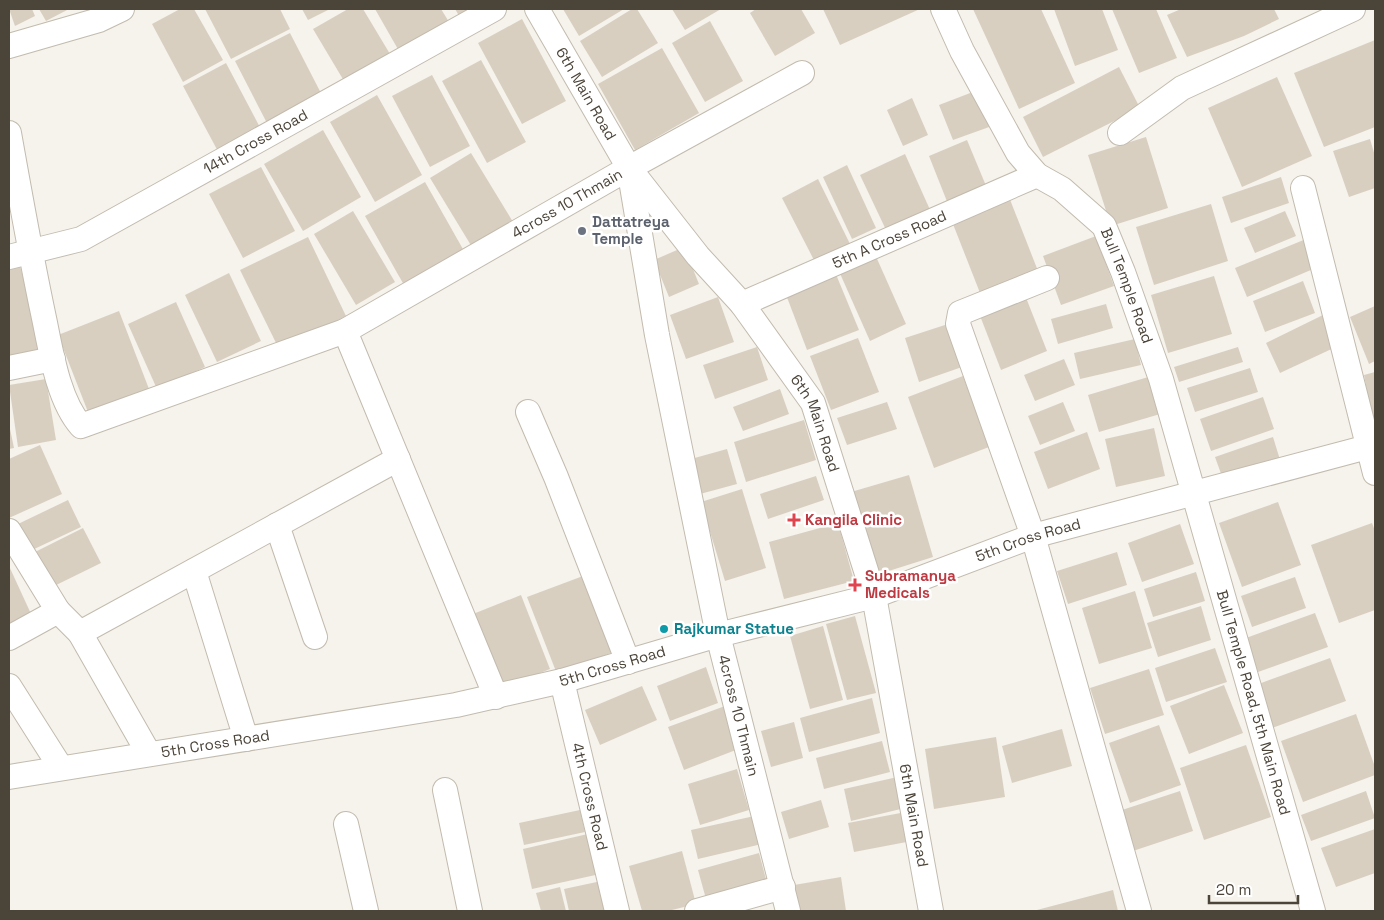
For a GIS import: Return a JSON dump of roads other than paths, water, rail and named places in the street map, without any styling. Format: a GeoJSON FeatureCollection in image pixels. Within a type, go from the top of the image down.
{"type":"FeatureCollection","features":[{"type":"Feature","properties":{"kind":"street"},"geometry":{"type":"LineString","coordinates":[[9,46],[99,20],[122,9]]}},
{"type":"Feature","properties":{"kind":"street","name":"14th Cross Road"},"geometry":{"type":"LineString","coordinates":[[19,254],[81,239],[494,9]]}},
{"type":"Feature","properties":{"kind":"street","name":"6th Main Road"},"geometry":{"type":"LineString","coordinates":[[537,9],[630,168],[698,256],[742,304],[813,403],[874,596],[932,911]]}},
{"type":"Feature","properties":{"kind":"street","name":"Bull Temple Road"},"geometry":{"type":"LineString","coordinates":[[943,9],[962,51],[1018,153],[1037,175],[1062,189],[1104,226],[1161,379],[1193,495]]}},
{"type":"Feature","properties":{"kind":"street"},"geometry":{"type":"LineString","coordinates":[[1120,133],[1182,88],[1353,9]]}},
{"type":"Feature","properties":{"kind":"street"},"geometry":{"type":"LineString","coordinates":[[630,168],[802,73]]}},
{"type":"Feature","properties":{"kind":"street"},"geometry":{"type":"LineString","coordinates":[[9,133],[19,254],[53,359],[9,368]]}},
{"type":"Feature","properties":{"kind":"street","name":"4cross 10 Thmain"},"geometry":{"type":"LineString","coordinates":[[53,359],[73,418],[80,426],[345,332],[630,168],[657,335],[718,635],[788,911]]}},
{"type":"Feature","properties":{"kind":"street","name":"5th A Cross Road"},"geometry":{"type":"LineString","coordinates":[[742,304],[1037,175]]}},
{"type":"Feature","properties":{"kind":"street"},"geometry":{"type":"LineString","coordinates":[[1303,188],[1373,446],[1375,473]]}},
{"type":"Feature","properties":{"kind":"street"},"geometry":{"type":"LineString","coordinates":[[1047,278],[960,313],[958,324],[1033,536],[1139,911]]}},
{"type":"Feature","properties":{"kind":"street"},"geometry":{"type":"LineString","coordinates":[[345,332],[496,697]]}},
{"type":"Feature","properties":{"kind":"street"},"geometry":{"type":"LineString","coordinates":[[528,412],[556,477],[628,662]]}},
{"type":"Feature","properties":{"kind":"street","name":"5th Cross Road"},"geometry":{"type":"LineString","coordinates":[[9,777],[496,697],[562,682],[718,635],[874,596],[1033,536],[1373,446]]}},
{"type":"Feature","properties":{"kind":"street"},"geometry":{"type":"LineString","coordinates":[[80,633],[398,459]]}},
{"type":"Feature","properties":{"kind":"street","name":"Bull Temple Road, 5th Main Road"},"geometry":{"type":"LineString","coordinates":[[1193,495],[1313,911]]}},
{"type":"Feature","properties":{"kind":"street"},"geometry":{"type":"LineString","coordinates":[[277,525],[316,636]]}},
{"type":"Feature","properties":{"kind":"street"},"geometry":{"type":"LineString","coordinates":[[9,531],[58,611],[80,633],[149,754]]}},
{"type":"Feature","properties":{"kind":"street"},"geometry":{"type":"LineString","coordinates":[[194,571],[246,739]]}},
{"type":"Feature","properties":{"kind":"street"},"geometry":{"type":"LineString","coordinates":[[9,638],[58,611]]}},
{"type":"Feature","properties":{"kind":"street","name":"4th Cross Road"},"geometry":{"type":"LineString","coordinates":[[562,682],[617,911]]}},
{"type":"Feature","properties":{"kind":"street"},"geometry":{"type":"LineString","coordinates":[[9,686],[61,768]]}},
{"type":"Feature","properties":{"kind":"street"},"geometry":{"type":"LineString","coordinates":[[445,790],[470,911]]}},
{"type":"Feature","properties":{"kind":"street"},"geometry":{"type":"LineString","coordinates":[[346,824],[366,911]]}},
{"type":"Feature","properties":{"kind":"street"},"geometry":{"type":"LineString","coordinates":[[697,911],[783,887]]}},
{"type":"Feature","properties":{"kind":"place","name":"Dattatreya Temple"},"geometry":{"type":"Point","coordinates":[582,231]}},
{"type":"Feature","properties":{"kind":"place","name":"Kangila Clinic"},"geometry":{"type":"Point","coordinates":[794,520]}},
{"type":"Feature","properties":{"kind":"place","name":"Subramanya Medicals"},"geometry":{"type":"Point","coordinates":[855,585]}},
{"type":"Feature","properties":{"kind":"place","name":"Rajkumar Statue"},"geometry":{"type":"Point","coordinates":[664,629]}}]}
